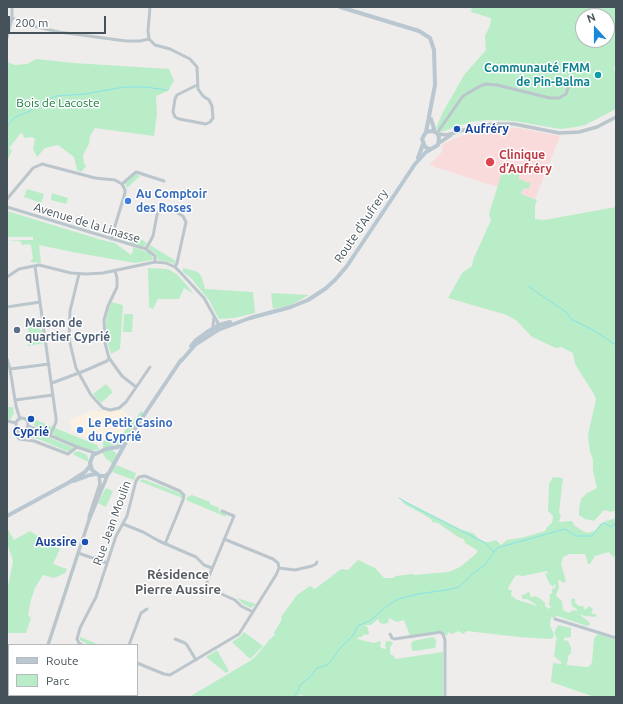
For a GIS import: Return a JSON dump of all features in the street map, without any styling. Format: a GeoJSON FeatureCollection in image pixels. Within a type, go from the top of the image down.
{"type":"FeatureCollection","features":[{"type":"Feature","properties":{"kind":"main road"},"geometry":{"type":"LineString","coordinates":[[340,7],[419,31],[430,38],[434,50],[435,85],[426,132],[422,139],[423,144],[430,149],[436,147],[439,143],[440,137],[432,124],[430,112]]}},
{"type":"Feature","properties":{"kind":"main road"},"geometry":{"type":"LineString","coordinates":[[426,132],[429,131],[437,133]]}},
{"type":"Feature","properties":{"kind":"main road","name":"Route d'Aufrery"},"geometry":{"type":"LineString","coordinates":[[415,164],[423,144]]}},
{"type":"Feature","properties":{"kind":"main road","name":"Route d'Aufrery"},"geometry":{"type":"LineString","coordinates":[[118,455],[180,362],[196,344],[217,328],[291,307],[308,300],[335,280],[347,266],[415,164],[430,149]]}},
{"type":"Feature","properties":{"kind":"main road"},"geometry":{"type":"LineString","coordinates":[[7,516],[68,483],[85,472],[90,466],[91,460],[95,453],[120,446],[126,442]]}},
{"type":"Feature","properties":{"kind":"main road"},"geometry":{"type":"LineString","coordinates":[[68,483],[90,475],[103,476],[108,473],[117,461],[117,451],[113,448]]}},
{"type":"Feature","properties":{"kind":"main road"},"geometry":{"type":"LineString","coordinates":[[90,466],[97,475]]}},
{"type":"Feature","properties":{"kind":"street"},"geometry":{"type":"LineString","coordinates":[[7,38],[12,18],[12,7]]}},
{"type":"Feature","properties":{"kind":"street"},"geometry":{"type":"LineString","coordinates":[[150,7],[148,31],[149,39],[155,45],[170,49],[196,64],[198,71],[197,85],[203,96],[209,100],[212,106],[212,118],[210,122],[206,124],[179,119],[175,117],[173,112],[177,95],[197,85]]}},
{"type":"Feature","properties":{"kind":"street"},"geometry":{"type":"LineString","coordinates":[[12,18],[36,27],[59,32],[126,41],[149,39]]}},
{"type":"Feature","properties":{"kind":"street"},"geometry":{"type":"LineString","coordinates":[[572,76],[566,94],[559,98],[550,98],[497,85],[486,84],[480,86],[463,96],[437,133],[444,135],[487,124],[504,124],[559,132],[579,132],[597,127],[616,116]]}},
{"type":"Feature","properties":{"kind":"street"},"geometry":{"type":"LineString","coordinates":[[439,143],[458,132]]}},
{"type":"Feature","properties":{"kind":"street"},"geometry":{"type":"LineString","coordinates":[[7,199],[33,168],[42,164],[95,178],[115,180],[124,186],[125,193],[111,239]]}},
{"type":"Feature","properties":{"kind":"street"},"geometry":{"type":"LineString","coordinates":[[122,184],[136,172],[164,181]]}},
{"type":"Feature","properties":{"kind":"street","name":"Avenue de la Linasse"},"geometry":{"type":"LineString","coordinates":[[7,207],[146,250],[153,254],[155,262]]}},
{"type":"Feature","properties":{"kind":"street"},"geometry":{"type":"LineString","coordinates":[[146,250],[153,236],[157,215],[161,208],[167,207],[183,216],[186,222],[175,267]]}},
{"type":"Feature","properties":{"kind":"street"},"geometry":{"type":"LineString","coordinates":[[7,277],[19,269],[35,266],[45,266],[79,274],[95,274],[155,262],[166,263],[175,267],[204,298],[214,318],[217,328]]}},
{"type":"Feature","properties":{"kind":"street"},"geometry":{"type":"LineString","coordinates":[[35,266],[57,420],[50,436]]}},
{"type":"Feature","properties":{"kind":"street"},"geometry":{"type":"LineString","coordinates":[[115,271],[117,287],[108,306],[104,324],[104,336],[109,358],[122,376],[136,387]]}},
{"type":"Feature","properties":{"kind":"street"},"geometry":{"type":"LineString","coordinates":[[79,274],[71,302],[69,325],[72,352],[78,373],[91,395],[106,409],[114,409],[123,406],[150,368]]}},
{"type":"Feature","properties":{"kind":"street"},"geometry":{"type":"LineString","coordinates":[[7,307],[40,302]]}},
{"type":"Feature","properties":{"kind":"street"},"geometry":{"type":"LineString","coordinates":[[52,383],[107,361],[109,358]]}},
{"type":"Feature","properties":{"kind":"street"},"geometry":{"type":"LineString","coordinates":[[7,359],[20,419]]}},
{"type":"Feature","properties":{"kind":"street"},"geometry":{"type":"LineString","coordinates":[[10,370],[49,364]]}},
{"type":"Feature","properties":{"kind":"street"},"geometry":{"type":"LineString","coordinates":[[142,368],[147,371]]}},
{"type":"Feature","properties":{"kind":"street"},"geometry":{"type":"LineString","coordinates":[[15,400],[53,395]]}},
{"type":"Feature","properties":{"kind":"street"},"geometry":{"type":"LineString","coordinates":[[16,424],[20,419]]}},
{"type":"Feature","properties":{"kind":"street"},"geometry":{"type":"LineString","coordinates":[[20,419],[26,420],[28,422],[28,426]]}},
{"type":"Feature","properties":{"kind":"street"},"geometry":{"type":"LineString","coordinates":[[7,421],[16,424],[19,429],[17,436],[19,439],[34,441],[65,453],[71,453],[77,447]]}},
{"type":"Feature","properties":{"kind":"street"},"geometry":{"type":"LineString","coordinates":[[28,426],[83,450],[88,454],[91,460]]}},
{"type":"Feature","properties":{"kind":"street"},"geometry":{"type":"LineString","coordinates":[[19,429],[24,430],[28,426]]}},
{"type":"Feature","properties":{"kind":"street"},"geometry":{"type":"LineString","coordinates":[[83,450],[95,453]]}},
{"type":"Feature","properties":{"kind":"street"},"geometry":{"type":"LineString","coordinates":[[48,644],[89,520],[108,473]]}},
{"type":"Feature","properties":{"kind":"street"},"geometry":{"type":"LineString","coordinates":[[89,520],[90,512],[100,484],[97,475]]}},
{"type":"Feature","properties":{"kind":"street","name":"Rue Jean Moulin"},"geometry":{"type":"LineString","coordinates":[[81,644],[77,637],[82,621],[96,597],[116,536],[123,524],[136,481],[139,477],[144,476],[181,492],[184,495],[184,500],[165,544]]}},
{"type":"Feature","properties":{"kind":"street"},"geometry":{"type":"LineString","coordinates":[[222,511],[234,516],[207,581],[208,588],[235,600],[241,606],[253,612]]}},
{"type":"Feature","properties":{"kind":"street"},"geometry":{"type":"LineString","coordinates":[[123,524],[144,532],[165,544],[196,557],[204,565],[212,568]]}},
{"type":"Feature","properties":{"kind":"street"},"geometry":{"type":"LineString","coordinates":[[138,663],[168,675],[172,674],[237,636],[279,568],[278,563],[273,559],[224,539]]}},
{"type":"Feature","properties":{"kind":"street"},"geometry":{"type":"LineString","coordinates":[[78,553],[107,563]]}},
{"type":"Feature","properties":{"kind":"street"},"geometry":{"type":"LineString","coordinates":[[279,568],[295,570],[315,565],[317,562]]}},
{"type":"Feature","properties":{"kind":"street"},"geometry":{"type":"LineString","coordinates":[[129,644],[142,613],[147,609]]}},
{"type":"Feature","properties":{"kind":"street"},"geometry":{"type":"LineString","coordinates":[[554,619],[616,638]]}},
{"type":"Feature","properties":{"kind":"street"},"geometry":{"type":"LineString","coordinates":[[390,634],[394,639],[440,632],[443,634],[445,640],[445,697]]}},
{"type":"Feature","properties":{"kind":"street"},"geometry":{"type":"LineString","coordinates":[[175,639],[187,645],[196,660]]}},
{"type":"Feature","properties":{"kind":"shaded area","name":"Clinique d’Aufréry"},"geometry":{"type":"Polygon","coordinates":[[[489,127],[519,128],[560,136],[535,199],[429,165],[443,151],[442,149],[444,143],[489,127]]]}},
{"type":"Feature","properties":{"kind":"shaded area"},"geometry":{"type":"Polygon","coordinates":[[[121,410],[134,419],[123,433],[107,442],[105,440],[99,443],[75,433],[71,428],[70,419],[91,411],[111,412],[121,410]]]}},
{"type":"Feature","properties":{"kind":"green space"},"geometry":{"type":"Polygon","coordinates":[[[472,7],[616,7],[616,62],[614,68],[616,81],[616,109],[585,125],[576,127],[560,129],[514,121],[487,120],[470,122],[441,132],[436,128],[443,112],[464,75],[486,50],[485,36],[490,26],[491,18],[471,12],[472,7]]]}},
{"type":"Feature","properties":{"kind":"green space","name":"Bois de Lacoste"},"geometry":{"type":"Polygon","coordinates":[[[36,59],[169,69],[174,81],[168,91],[156,96],[157,114],[154,136],[95,128],[90,136],[89,144],[83,155],[86,166],[81,172],[77,170],[74,157],[58,145],[45,148],[37,157],[33,149],[35,139],[32,137],[24,138],[23,134],[21,133],[9,148],[12,150],[7,162],[7,62],[15,65],[27,64],[36,59]]]}},
{"type":"Feature","properties":{"kind":"green space"},"geometry":{"type":"Polygon","coordinates":[[[503,169],[511,173],[516,172],[519,174],[519,179],[530,183],[530,188],[523,189],[521,194],[537,200],[535,205],[535,219],[544,220],[616,207],[616,510],[612,512],[604,510],[594,521],[585,519],[579,515],[579,509],[581,499],[587,493],[597,488],[588,435],[596,399],[575,364],[573,353],[561,347],[556,348],[532,337],[517,321],[507,315],[448,298],[462,273],[472,266],[473,260],[491,220],[489,214],[503,169]]]}},
{"type":"Feature","properties":{"kind":"green space"},"geometry":{"type":"Polygon","coordinates":[[[136,174],[140,176],[127,188],[125,183],[136,174]]]}},
{"type":"Feature","properties":{"kind":"green space"},"geometry":{"type":"Polygon","coordinates":[[[27,189],[44,194],[41,203],[24,197],[27,189]]]}},
{"type":"Feature","properties":{"kind":"green space"},"geometry":{"type":"Polygon","coordinates":[[[52,193],[68,198],[66,204],[51,200],[52,193]]]}},
{"type":"Feature","properties":{"kind":"green space"},"geometry":{"type":"Polygon","coordinates":[[[7,211],[115,243],[131,255],[133,247],[150,253],[153,258],[152,260],[135,263],[39,245],[41,263],[31,262],[33,259],[31,245],[22,245],[20,241],[7,240],[33,240],[33,237],[7,237],[7,211]]]}},
{"type":"Feature","properties":{"kind":"green space"},"geometry":{"type":"Polygon","coordinates":[[[133,234],[147,243],[144,247],[129,242],[133,234]]]}},
{"type":"Feature","properties":{"kind":"green space"},"geometry":{"type":"Polygon","coordinates":[[[150,245],[176,261],[174,264],[158,260],[156,254],[149,249],[150,245]]]}},
{"type":"Feature","properties":{"kind":"green space"},"geometry":{"type":"Polygon","coordinates":[[[148,268],[168,269],[178,275],[194,294],[184,288],[179,299],[158,299],[153,309],[149,307],[148,268]]]}},
{"type":"Feature","properties":{"kind":"green space"},"geometry":{"type":"Polygon","coordinates":[[[183,268],[199,273],[205,289],[253,292],[255,313],[234,318],[219,319],[209,300],[190,277],[183,272],[183,268]]]}},
{"type":"Feature","properties":{"kind":"green space"},"geometry":{"type":"Polygon","coordinates":[[[271,293],[309,295],[291,305],[273,309],[271,293]]]}},
{"type":"Feature","properties":{"kind":"green space"},"geometry":{"type":"Polygon","coordinates":[[[111,302],[123,305],[120,349],[111,354],[107,341],[106,320],[111,302]]]}},
{"type":"Feature","properties":{"kind":"green space"},"geometry":{"type":"Polygon","coordinates":[[[124,314],[133,314],[132,332],[123,332],[124,314]]]}},
{"type":"Feature","properties":{"kind":"green space"},"geometry":{"type":"Polygon","coordinates":[[[41,322],[41,325],[39,326],[40,330],[42,330],[43,336],[41,337],[41,341],[44,341],[44,343],[28,346],[27,333],[29,333],[26,324],[41,322]]]}},
{"type":"Feature","properties":{"kind":"green space"},"geometry":{"type":"Polygon","coordinates":[[[106,384],[113,392],[101,403],[93,394],[106,384]]]}},
{"type":"Feature","properties":{"kind":"green space"},"geometry":{"type":"Polygon","coordinates":[[[9,407],[13,407],[14,413],[10,420],[7,419],[7,410],[9,407]]]}},
{"type":"Feature","properties":{"kind":"green space"},"geometry":{"type":"Polygon","coordinates":[[[141,411],[144,413],[124,440],[119,444],[103,448],[103,441],[106,440],[107,442],[123,433],[141,411]]]}},
{"type":"Feature","properties":{"kind":"green space"},"geometry":{"type":"Polygon","coordinates":[[[36,420],[53,427],[51,431],[48,433],[39,430],[34,425],[36,420]]]}},
{"type":"Feature","properties":{"kind":"green space"},"geometry":{"type":"Polygon","coordinates":[[[55,428],[97,445],[99,450],[87,450],[56,437],[53,434],[55,428]]]}},
{"type":"Feature","properties":{"kind":"green space"},"geometry":{"type":"Polygon","coordinates":[[[31,430],[74,448],[69,452],[38,439],[28,437],[31,430]]]}},
{"type":"Feature","properties":{"kind":"green space"},"geometry":{"type":"Polygon","coordinates":[[[112,450],[116,453],[117,456],[112,464],[106,459],[102,452],[112,450]]]}},
{"type":"Feature","properties":{"kind":"green space"},"geometry":{"type":"Polygon","coordinates":[[[78,451],[87,455],[89,462],[74,455],[73,453],[78,451]]]}},
{"type":"Feature","properties":{"kind":"green space"},"geometry":{"type":"Polygon","coordinates":[[[116,465],[136,473],[134,480],[112,472],[116,465]]]}},
{"type":"Feature","properties":{"kind":"green space"},"geometry":{"type":"Polygon","coordinates":[[[553,477],[562,478],[563,480],[559,513],[561,514],[559,522],[572,521],[575,526],[588,533],[596,530],[600,524],[616,518],[616,550],[614,558],[609,552],[595,556],[590,564],[588,564],[585,554],[569,554],[563,557],[561,564],[566,581],[563,583],[560,580],[558,581],[559,587],[556,596],[562,601],[563,610],[569,613],[573,610],[577,611],[577,609],[572,606],[571,600],[573,598],[575,599],[575,603],[579,606],[583,606],[585,610],[589,606],[593,609],[591,613],[597,615],[596,617],[579,614],[589,622],[590,625],[587,626],[557,616],[554,618],[551,617],[550,625],[554,635],[552,639],[467,631],[463,634],[459,631],[452,634],[448,632],[447,636],[441,631],[410,636],[404,620],[397,622],[389,618],[388,623],[380,623],[378,619],[371,625],[365,625],[368,628],[369,634],[364,634],[362,637],[357,639],[374,643],[380,641],[380,647],[384,649],[387,648],[385,646],[386,641],[390,641],[393,643],[390,647],[390,654],[394,656],[395,659],[443,652],[443,697],[310,697],[300,695],[297,697],[189,697],[255,657],[275,635],[274,633],[282,619],[281,617],[297,595],[310,586],[315,589],[341,569],[348,570],[358,560],[375,568],[384,578],[393,578],[396,576],[412,574],[449,572],[460,567],[477,553],[477,550],[465,543],[464,539],[458,537],[438,523],[432,522],[432,520],[423,514],[404,504],[401,499],[462,530],[473,533],[485,542],[496,540],[501,545],[507,540],[525,537],[545,531],[552,523],[553,516],[548,511],[549,484],[553,477]],[[547,571],[523,576],[516,575],[508,590],[512,590],[511,596],[515,599],[537,606],[527,599],[523,599],[521,596],[529,592],[530,596],[535,596],[541,599],[545,603],[545,606],[549,609],[551,607],[549,605],[549,595],[556,586],[554,584],[553,587],[549,583],[545,573],[548,574],[547,571]]]}},
{"type":"Feature","properties":{"kind":"green space"},"geometry":{"type":"Polygon","coordinates":[[[143,479],[182,494],[182,498],[139,481],[143,479]]]}},
{"type":"Feature","properties":{"kind":"green space"},"geometry":{"type":"Polygon","coordinates":[[[106,488],[113,491],[106,507],[98,503],[106,488]]]}},
{"type":"Feature","properties":{"kind":"green space"},"geometry":{"type":"Polygon","coordinates":[[[192,495],[210,502],[210,504],[219,508],[219,511],[226,514],[226,517],[186,500],[187,497],[192,495]]]}},
{"type":"Feature","properties":{"kind":"green space"},"geometry":{"type":"Polygon","coordinates":[[[7,528],[14,540],[30,531],[60,549],[53,564],[67,569],[65,573],[54,578],[43,575],[35,588],[31,600],[28,615],[31,618],[26,633],[7,633],[7,592],[13,561],[7,543],[7,528]]]}},
{"type":"Feature","properties":{"kind":"green space"},"geometry":{"type":"Polygon","coordinates":[[[237,598],[256,604],[251,608],[243,604],[237,598]]]}},
{"type":"Feature","properties":{"kind":"green space"},"geometry":{"type":"Polygon","coordinates":[[[558,625],[571,628],[571,637],[564,638],[564,640],[568,641],[571,647],[571,653],[568,656],[567,665],[590,666],[592,662],[594,638],[598,634],[616,640],[616,697],[595,697],[551,682],[553,663],[561,664],[561,662],[554,656],[557,639],[554,633],[558,625]]]}},
{"type":"Feature","properties":{"kind":"green space"},"geometry":{"type":"Polygon","coordinates":[[[244,632],[263,646],[250,659],[232,642],[244,632]]]}},
{"type":"Feature","properties":{"kind":"green space"},"geometry":{"type":"Polygon","coordinates":[[[80,637],[98,644],[87,644],[80,640],[80,637]]]}},
{"type":"Feature","properties":{"kind":"green space"},"geometry":{"type":"Polygon","coordinates":[[[433,637],[436,640],[435,648],[415,651],[412,650],[411,644],[413,641],[433,637]]]}},
{"type":"Feature","properties":{"kind":"green space"},"geometry":{"type":"Polygon","coordinates":[[[217,650],[229,671],[226,673],[206,657],[217,650]]]}},
{"type":"Feature","properties":{"kind":"waterway"},"geometry":{"type":"LineString","coordinates":[[7,126],[15,117],[30,111],[41,102],[56,96],[85,94],[124,87],[145,87],[167,90]]}},
{"type":"Feature","properties":{"kind":"waterway"},"geometry":{"type":"LineString","coordinates":[[528,286],[566,312],[571,319],[595,331],[616,345]]}},
{"type":"Feature","properties":{"kind":"waterway"},"geometry":{"type":"LineString","coordinates":[[399,498],[485,543],[494,552]]}},
{"type":"Feature","properties":{"kind":"waterway"},"geometry":{"type":"LineString","coordinates":[[293,697],[298,691],[300,685],[311,676],[317,668],[327,665],[331,661],[341,647],[352,637],[358,626],[371,620],[398,599],[459,587],[485,565],[496,549],[500,547],[565,529],[576,536],[592,536],[602,524],[604,523],[611,527],[616,523]]}},
{"type":"Feature","properties":{"kind":"place","name":"Communauté FMM de Pin-Balma"},"geometry":{"type":"Point","coordinates":[598,75]}},
{"type":"Feature","properties":{"kind":"place","name":"Aufréry"},"geometry":{"type":"Point","coordinates":[457,129]}},
{"type":"Feature","properties":{"kind":"place","name":"Clinique d’Aufréry"},"geometry":{"type":"Point","coordinates":[490,162]}},
{"type":"Feature","properties":{"kind":"place","name":"Au Comptoir des Roses"},"geometry":{"type":"Point","coordinates":[128,201]}},
{"type":"Feature","properties":{"kind":"place","name":"Maison de quartier Cyprié"},"geometry":{"type":"Point","coordinates":[17,330]}},
{"type":"Feature","properties":{"kind":"place","name":"Cyprié"},"geometry":{"type":"Point","coordinates":[31,419]}},
{"type":"Feature","properties":{"kind":"place","name":"Le Petit Casino du Cyprié"},"geometry":{"type":"Point","coordinates":[80,430]}},
{"type":"Feature","properties":{"kind":"place","name":"Aussire"},"geometry":{"type":"Point","coordinates":[85,542]}},
{"type":"Feature","properties":{"kind":"district","name":"Résidence Pierre Aussire"},"geometry":{"type":"Point","coordinates":[178,582]}}]}
